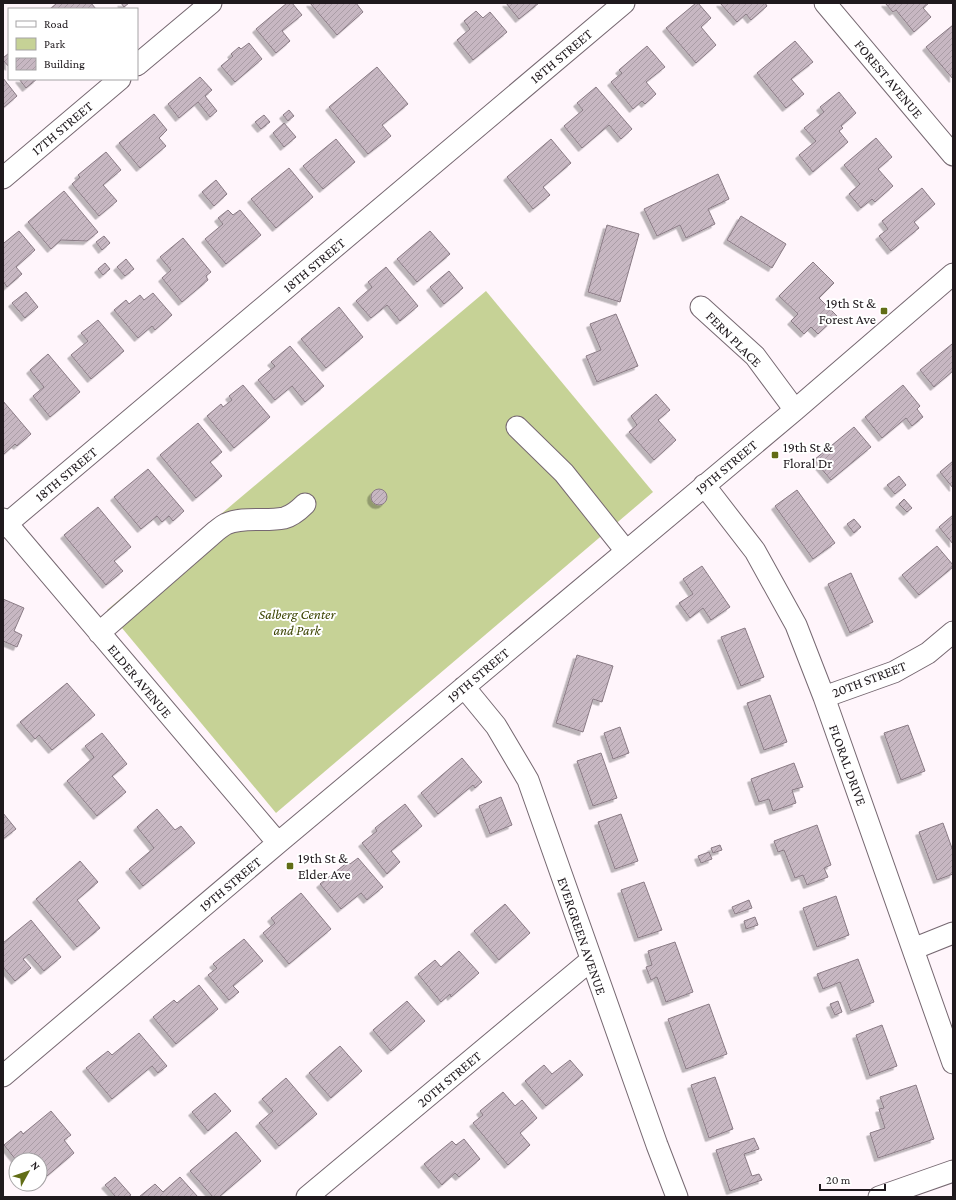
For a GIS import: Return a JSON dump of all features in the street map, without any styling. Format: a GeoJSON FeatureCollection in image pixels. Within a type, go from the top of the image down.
{"type":"FeatureCollection","features":[{"type":"Feature","properties":{"kind":"street"},"geometry":{"type":"LineString","coordinates":[[138,64],[211,3]]}},
{"type":"Feature","properties":{"kind":"street","name":"18TH STREET"},"geometry":{"type":"LineString","coordinates":[[4,523],[624,3]]}},
{"type":"Feature","properties":{"kind":"street","name":"FOREST AVENUE"},"geometry":{"type":"LineString","coordinates":[[825,3],[953,155]]}},
{"type":"Feature","properties":{"kind":"street","name":"17TH STREET"},"geometry":{"type":"LineString","coordinates":[[3,178],[119,80]]}},
{"type":"Feature","properties":{"kind":"street","name":"19TH STREET"},"geometry":{"type":"LineString","coordinates":[[3,1076],[794,410],[953,274]]}},
{"type":"Feature","properties":{"kind":"street","name":"FERN PLACE"},"geometry":{"type":"LineString","coordinates":[[701,307],[754,356],[794,410]]}},
{"type":"Feature","properties":{"kind":"street"},"geometry":{"type":"LineString","coordinates":[[516,427],[564,473],[626,551]]}},
{"type":"Feature","properties":{"kind":"street","name":"FLORAL DRIVE"},"geometry":{"type":"LineString","coordinates":[[704,485],[755,552],[796,625],[824,696],[953,1063]]}},
{"type":"Feature","properties":{"kind":"street"},"geometry":{"type":"LineString","coordinates":[[99,633],[216,531],[225,525],[236,521],[266,520],[285,517],[296,512],[305,504]]}},
{"type":"Feature","properties":{"kind":"street","name":"ELDER AVENUE"},"geometry":{"type":"LineString","coordinates":[[4,523],[278,843]]}},
{"type":"Feature","properties":{"kind":"street","name":"20TH STREET"},"geometry":{"type":"LineString","coordinates":[[824,696],[894,672],[928,653],[953,632]]}},
{"type":"Feature","properties":{"kind":"street","name":"EVERGREEN AVENUE"},"geometry":{"type":"LineString","coordinates":[[464,687],[496,726],[528,780],[591,960],[677,1197]]}},
{"type":"Feature","properties":{"kind":"street"},"geometry":{"type":"LineString","coordinates":[[913,949],[953,933]]}},
{"type":"Feature","properties":{"kind":"street","name":"20TH STREET"},"geometry":{"type":"LineString","coordinates":[[307,1197],[591,960]]}},
{"type":"Feature","properties":{"kind":"street"},"geometry":{"type":"LineString","coordinates":[[879,1197],[953,1171]]}},
{"type":"Feature","properties":{"kind":"green space","name":"Salberg Center and Park"},"geometry":{"type":"Polygon","coordinates":[[[486,291],[653,492],[276,813],[107,610],[486,291]]]}},
{"type":"Feature","properties":{"kind":"building"},"geometry":{"type":"Polygon","coordinates":[[[57,3],[91,3],[95,8],[51,8],[57,3]]]}},
{"type":"Feature","properties":{"kind":"building"},"geometry":{"type":"Polygon","coordinates":[[[121,3],[129,3],[124,7],[121,3]]]}},
{"type":"Feature","properties":{"kind":"building"},"geometry":{"type":"Polygon","coordinates":[[[287,3],[292,3],[302,15],[282,31],[290,41],[276,53],[256,29],[287,3]]]}},
{"type":"Feature","properties":{"kind":"building"},"geometry":{"type":"Polygon","coordinates":[[[310,3],[356,3],[363,12],[337,35],[310,3]]]}},
{"type":"Feature","properties":{"kind":"building"},"geometry":{"type":"Polygon","coordinates":[[[506,3],[539,3],[519,19],[506,3]]]}},
{"type":"Feature","properties":{"kind":"building"},"geometry":{"type":"Polygon","coordinates":[[[696,3],[698,3],[711,18],[701,27],[716,45],[696,63],[666,28],[696,3]]]}},
{"type":"Feature","properties":{"kind":"building"},"geometry":{"type":"Polygon","coordinates":[[[720,3],[765,3],[767,6],[751,20],[746,14],[737,22],[720,3]]]}},
{"type":"Feature","properties":{"kind":"building"},"geometry":{"type":"Polygon","coordinates":[[[885,3],[929,3],[923,8],[931,17],[914,32],[896,10],[893,12],[885,3]]]}},
{"type":"Feature","properties":{"kind":"building"},"geometry":{"type":"Polygon","coordinates":[[[476,11],[483,18],[490,12],[507,32],[473,60],[457,40],[470,29],[464,21],[476,11]]]}},
{"type":"Feature","properties":{"kind":"building"},"geometry":{"type":"Polygon","coordinates":[[[953,25],[953,79],[926,47],[953,25]]]}},
{"type":"Feature","properties":{"kind":"building"},"geometry":{"type":"Polygon","coordinates":[[[795,41],[813,62],[791,79],[804,94],[786,108],[757,73],[795,41]]]}},
{"type":"Feature","properties":{"kind":"building"},"geometry":{"type":"Polygon","coordinates":[[[249,43],[262,59],[235,82],[221,66],[233,56],[231,54],[239,47],[241,49],[249,43]]]}},
{"type":"Feature","properties":{"kind":"building"},"geometry":{"type":"Polygon","coordinates":[[[647,46],[665,67],[646,82],[656,94],[645,104],[642,101],[633,109],[611,82],[622,73],[619,70],[647,46]]]}},
{"type":"Feature","properties":{"kind":"building"},"geometry":{"type":"Polygon","coordinates":[[[8,54],[8,66],[3,60],[3,58],[8,54]]]}},
{"type":"Feature","properties":{"kind":"building"},"geometry":{"type":"Polygon","coordinates":[[[377,67],[408,104],[382,125],[391,136],[368,154],[329,107],[377,67]]]}},
{"type":"Feature","properties":{"kind":"building"},"geometry":{"type":"Polygon","coordinates":[[[200,77],[212,90],[205,96],[217,111],[210,117],[198,102],[179,118],[168,104],[200,77]]]}},
{"type":"Feature","properties":{"kind":"building"},"geometry":{"type":"Polygon","coordinates":[[[3,78],[17,96],[3,108],[3,78]]]}},
{"type":"Feature","properties":{"kind":"building"},"geometry":{"type":"Polygon","coordinates":[[[20,80],[36,80],[26,88],[20,80]]]}},
{"type":"Feature","properties":{"kind":"building"},"geometry":{"type":"Polygon","coordinates":[[[596,87],[632,129],[621,139],[609,125],[582,148],[564,126],[583,110],[577,103],[596,87]]]}},
{"type":"Feature","properties":{"kind":"building"},"geometry":{"type":"Polygon","coordinates":[[[839,92],[856,113],[841,126],[843,128],[839,131],[848,142],[813,172],[799,155],[816,141],[804,128],[824,112],[820,107],[839,92]]]}},
{"type":"Feature","properties":{"kind":"building"},"geometry":{"type":"Polygon","coordinates":[[[289,110],[294,116],[288,121],[283,115],[289,110]]]}},
{"type":"Feature","properties":{"kind":"building"},"geometry":{"type":"Polygon","coordinates":[[[154,114],[167,130],[159,138],[166,146],[140,168],[119,143],[154,114]]]}},
{"type":"Feature","properties":{"kind":"building"},"geometry":{"type":"Polygon","coordinates":[[[264,115],[270,122],[261,129],[255,122],[264,115]]]}},
{"type":"Feature","properties":{"kind":"building"},"geometry":{"type":"Polygon","coordinates":[[[284,123],[296,137],[284,147],[273,133],[284,123]]]}},
{"type":"Feature","properties":{"kind":"building"},"geometry":{"type":"Polygon","coordinates":[[[876,138],[892,157],[878,169],[893,186],[875,202],[872,199],[861,208],[849,194],[860,184],[844,165],[876,138]]]}},
{"type":"Feature","properties":{"kind":"building"},"geometry":{"type":"Polygon","coordinates":[[[336,139],[355,162],[323,189],[303,166],[336,139]]]}},
{"type":"Feature","properties":{"kind":"building"},"geometry":{"type":"Polygon","coordinates":[[[551,139],[571,163],[543,187],[550,195],[533,209],[507,177],[551,139]]]}},
{"type":"Feature","properties":{"kind":"building"},"geometry":{"type":"Polygon","coordinates":[[[106,152],[121,170],[103,185],[117,201],[99,216],[72,184],[80,177],[78,175],[106,152]]]}},
{"type":"Feature","properties":{"kind":"building"},"geometry":{"type":"Polygon","coordinates":[[[289,168],[313,197],[276,228],[251,199],[289,168]]]}},
{"type":"Feature","properties":{"kind":"building"},"geometry":{"type":"Polygon","coordinates":[[[718,174],[729,199],[708,209],[715,224],[686,238],[680,225],[657,236],[644,209],[718,174]]]}},
{"type":"Feature","properties":{"kind":"building"},"geometry":{"type":"Polygon","coordinates":[[[216,180],[227,194],[214,206],[202,192],[216,180]]]}},
{"type":"Feature","properties":{"kind":"building"},"geometry":{"type":"Polygon","coordinates":[[[922,188],[935,204],[914,222],[919,228],[891,251],[879,236],[888,229],[882,221],[922,188]]]}},
{"type":"Feature","properties":{"kind":"building"},"geometry":{"type":"Polygon","coordinates":[[[64,191],[98,232],[87,241],[61,240],[51,249],[28,222],[64,191]]]}},
{"type":"Feature","properties":{"kind":"building"},"geometry":{"type":"Polygon","coordinates":[[[228,210],[233,215],[240,210],[261,235],[226,264],[205,239],[223,224],[218,218],[228,210]]]}},
{"type":"Feature","properties":{"kind":"building"},"geometry":{"type":"Polygon","coordinates":[[[741,216],[786,244],[772,268],[727,240],[741,216]]]}},
{"type":"Feature","properties":{"kind":"building"},"geometry":{"type":"Polygon","coordinates":[[[607,225],[639,234],[620,302],[588,292],[607,225]]]}},
{"type":"Feature","properties":{"kind":"building"},"geometry":{"type":"Polygon","coordinates":[[[19,231],[35,250],[16,267],[22,274],[7,287],[3,281],[3,242],[4,243],[19,231]]]}},
{"type":"Feature","properties":{"kind":"building"},"geometry":{"type":"Polygon","coordinates":[[[430,231],[450,254],[417,282],[397,259],[430,231]]]}},
{"type":"Feature","properties":{"kind":"building"},"geometry":{"type":"Polygon","coordinates":[[[104,236],[110,243],[102,250],[96,242],[104,236]]]}},
{"type":"Feature","properties":{"kind":"building"},"geometry":{"type":"Polygon","coordinates":[[[183,238],[211,272],[206,276],[208,280],[182,302],[162,278],[171,270],[160,257],[183,238]]]}},
{"type":"Feature","properties":{"kind":"building"},"geometry":{"type":"Polygon","coordinates":[[[126,259],[134,269],[125,276],[117,267],[126,259]]]}},
{"type":"Feature","properties":{"kind":"building"},"geometry":{"type":"Polygon","coordinates":[[[813,262],[834,283],[819,298],[837,316],[818,334],[811,327],[804,334],[791,321],[798,314],[779,296],[813,262]]]}},
{"type":"Feature","properties":{"kind":"building"},"geometry":{"type":"Polygon","coordinates":[[[105,263],[110,269],[103,275],[98,269],[105,263]]]}},
{"type":"Feature","properties":{"kind":"building"},"geometry":{"type":"Polygon","coordinates":[[[386,267],[418,306],[400,321],[387,305],[371,318],[356,301],[372,287],[368,282],[386,267]]]}},
{"type":"Feature","properties":{"kind":"building"},"geometry":{"type":"Polygon","coordinates":[[[449,271],[463,288],[444,304],[430,287],[449,271]]]}},
{"type":"Feature","properties":{"kind":"building"},"geometry":{"type":"Polygon","coordinates":[[[26,292],[38,307],[25,318],[12,303],[26,292]]]}},
{"type":"Feature","properties":{"kind":"building"},"geometry":{"type":"Polygon","coordinates":[[[153,293],[172,315],[155,330],[152,326],[138,338],[114,310],[126,300],[129,304],[140,295],[144,300],[153,293]]]}},
{"type":"Feature","properties":{"kind":"building"},"geometry":{"type":"Polygon","coordinates":[[[339,307],[363,337],[326,368],[301,339],[339,307]]]}},
{"type":"Feature","properties":{"kind":"building"},"geometry":{"type":"Polygon","coordinates":[[[616,314],[638,366],[597,382],[586,356],[601,350],[590,324],[616,314]]]}},
{"type":"Feature","properties":{"kind":"building"},"geometry":{"type":"Polygon","coordinates":[[[98,320],[124,351],[91,379],[71,355],[88,341],[81,333],[98,320]]]}},
{"type":"Feature","properties":{"kind":"building"},"geometry":{"type":"Polygon","coordinates":[[[952,344],[953,371],[934,387],[920,370],[952,344]]]}},
{"type":"Feature","properties":{"kind":"building"},"geometry":{"type":"Polygon","coordinates":[[[290,346],[324,386],[305,402],[292,386],[275,400],[258,380],[275,366],[271,362],[290,346]]]}},
{"type":"Feature","properties":{"kind":"building"},"geometry":{"type":"Polygon","coordinates":[[[48,354],[80,392],[50,417],[33,396],[44,387],[30,370],[48,354]]]}},
{"type":"Feature","properties":{"kind":"building"},"geometry":{"type":"Polygon","coordinates":[[[243,385],[270,417],[234,448],[207,416],[221,404],[223,407],[232,400],[229,396],[243,385]]]}},
{"type":"Feature","properties":{"kind":"building"},"geometry":{"type":"Polygon","coordinates":[[[903,385],[920,406],[917,409],[923,417],[912,426],[906,418],[882,438],[865,417],[903,385]]]}},
{"type":"Feature","properties":{"kind":"building"},"geometry":{"type":"Polygon","coordinates":[[[656,394],[670,410],[658,420],[676,440],[654,460],[629,432],[637,425],[631,416],[656,394]]]}},
{"type":"Feature","properties":{"kind":"building"},"geometry":{"type":"Polygon","coordinates":[[[3,401],[31,434],[17,446],[15,444],[3,455],[3,401]]]}},
{"type":"Feature","properties":{"kind":"building"},"geometry":{"type":"Polygon","coordinates":[[[198,423],[222,452],[210,462],[222,476],[196,498],[160,455],[198,423]]]}},
{"type":"Feature","properties":{"kind":"building"},"geometry":{"type":"Polygon","coordinates":[[[854,427],[871,447],[831,480],[814,460],[854,427]]]}},
{"type":"Feature","properties":{"kind":"building"},"geometry":{"type":"Polygon","coordinates":[[[953,461],[953,488],[940,472],[953,461]]]}},
{"type":"Feature","properties":{"kind":"building"},"geometry":{"type":"Polygon","coordinates":[[[148,469],[184,511],[173,521],[169,516],[162,522],[157,516],[141,529],[114,497],[148,469]]]}},
{"type":"Feature","properties":{"kind":"building"},"geometry":{"type":"Polygon","coordinates":[[[899,476],[906,485],[895,494],[887,485],[899,476]]]}},
{"type":"Feature","properties":{"kind":"building"},"geometry":{"type":"Polygon","coordinates":[[[379,489],[385,491],[387,497],[385,503],[379,505],[373,503],[371,497],[373,491],[379,489]]]}},
{"type":"Feature","properties":{"kind":"building"},"geometry":{"type":"Polygon","coordinates":[[[797,490],[835,543],[813,559],[775,506],[797,490]]]}},
{"type":"Feature","properties":{"kind":"building"},"geometry":{"type":"Polygon","coordinates":[[[904,499],[912,508],[907,512],[899,504],[904,499]]]}},
{"type":"Feature","properties":{"kind":"building"},"geometry":{"type":"Polygon","coordinates":[[[98,507],[131,547],[114,561],[123,571],[106,585],[64,535],[98,507]]]}},
{"type":"Feature","properties":{"kind":"building"},"geometry":{"type":"Polygon","coordinates":[[[953,515],[953,544],[939,527],[953,515]]]}},
{"type":"Feature","properties":{"kind":"building"},"geometry":{"type":"Polygon","coordinates":[[[854,519],[861,527],[854,533],[847,524],[854,519]]]}},
{"type":"Feature","properties":{"kind":"building"},"geometry":{"type":"Polygon","coordinates":[[[937,546],[953,565],[953,567],[919,595],[902,575],[937,546]]]}},
{"type":"Feature","properties":{"kind":"building"},"geometry":{"type":"Polygon","coordinates":[[[702,566],[730,607],[711,620],[703,608],[690,618],[679,603],[693,594],[683,579],[702,566]]]}},
{"type":"Feature","properties":{"kind":"building"},"geometry":{"type":"Polygon","coordinates":[[[851,573],[873,622],[850,633],[828,584],[851,573]]]}},
{"type":"Feature","properties":{"kind":"building"},"geometry":{"type":"Polygon","coordinates":[[[3,599],[24,608],[14,631],[22,635],[17,647],[3,641],[3,599]]]}},
{"type":"Feature","properties":{"kind":"building"},"geometry":{"type":"Polygon","coordinates":[[[745,628],[764,677],[741,686],[721,637],[745,628]]]}},
{"type":"Feature","properties":{"kind":"building"},"geometry":{"type":"Polygon","coordinates":[[[577,655],[613,666],[602,702],[593,699],[583,732],[556,723],[577,655]]]}},
{"type":"Feature","properties":{"kind":"building"},"geometry":{"type":"Polygon","coordinates":[[[67,683],[95,715],[52,750],[39,735],[35,739],[20,722],[67,683]]]}},
{"type":"Feature","properties":{"kind":"building"},"geometry":{"type":"Polygon","coordinates":[[[770,695],[787,742],[764,750],[747,703],[770,695]]]}},
{"type":"Feature","properties":{"kind":"building"},"geometry":{"type":"Polygon","coordinates":[[[908,725],[925,771],[901,780],[884,733],[908,725]]]}},
{"type":"Feature","properties":{"kind":"building"},"geometry":{"type":"Polygon","coordinates":[[[620,727],[629,753],[613,759],[604,733],[620,727]]]}},
{"type":"Feature","properties":{"kind":"building"},"geometry":{"type":"Polygon","coordinates":[[[102,733],[127,764],[112,776],[126,792],[97,816],[67,781],[94,757],[85,746],[102,733]]]}},
{"type":"Feature","properties":{"kind":"building"},"geometry":{"type":"Polygon","coordinates":[[[601,753],[617,798],[593,806],[577,761],[601,753]]]}},
{"type":"Feature","properties":{"kind":"building"},"geometry":{"type":"Polygon","coordinates":[[[462,758],[482,782],[475,788],[473,785],[438,814],[421,793],[462,758]]]}},
{"type":"Feature","properties":{"kind":"building"},"geometry":{"type":"Polygon","coordinates":[[[794,763],[803,787],[792,790],[796,803],[773,811],[769,799],[759,802],[751,779],[794,763]]]}},
{"type":"Feature","properties":{"kind":"building"},"geometry":{"type":"Polygon","coordinates":[[[501,797],[512,825],[490,834],[479,806],[501,797]]]}},
{"type":"Feature","properties":{"kind":"building"},"geometry":{"type":"Polygon","coordinates":[[[405,804],[422,826],[391,851],[400,862],[387,874],[362,843],[377,831],[375,828],[405,804]]]}},
{"type":"Feature","properties":{"kind":"building"},"geometry":{"type":"Polygon","coordinates":[[[157,809],[175,830],[181,826],[195,843],[143,886],[129,869],[154,848],[137,827],[157,809]]]}},
{"type":"Feature","properties":{"kind":"building"},"geometry":{"type":"Polygon","coordinates":[[[3,813],[16,829],[3,839],[3,813]]]}},
{"type":"Feature","properties":{"kind":"building"},"geometry":{"type":"Polygon","coordinates":[[[621,814],[638,861],[615,869],[598,822],[621,814]]]}},
{"type":"Feature","properties":{"kind":"building"},"geometry":{"type":"Polygon","coordinates":[[[943,823],[953,851],[953,874],[937,880],[919,832],[943,823]]]}},
{"type":"Feature","properties":{"kind":"building"},"geometry":{"type":"Polygon","coordinates":[[[817,825],[831,865],[824,868],[828,877],[807,885],[803,875],[795,878],[784,850],[778,852],[774,841],[817,825]]]}},
{"type":"Feature","properties":{"kind":"building"},"geometry":{"type":"Polygon","coordinates":[[[720,845],[722,850],[713,853],[711,848],[720,845]]]}},
{"type":"Feature","properties":{"kind":"building"},"geometry":{"type":"Polygon","coordinates":[[[709,852],[712,859],[701,863],[698,856],[709,852]]]}},
{"type":"Feature","properties":{"kind":"building"},"geometry":{"type":"Polygon","coordinates":[[[358,858],[383,887],[367,900],[361,893],[341,909],[320,884],[348,862],[350,864],[358,858]]]}},
{"type":"Feature","properties":{"kind":"building"},"geometry":{"type":"Polygon","coordinates":[[[80,861],[98,882],[77,900],[100,928],[77,947],[36,899],[80,861]]]}},
{"type":"Feature","properties":{"kind":"building"},"geometry":{"type":"Polygon","coordinates":[[[644,882],[662,930],[638,938],[621,890],[644,882]]]}},
{"type":"Feature","properties":{"kind":"building"},"geometry":{"type":"Polygon","coordinates":[[[301,893],[331,929],[289,964],[263,933],[275,923],[271,918],[301,893]]]}},
{"type":"Feature","properties":{"kind":"building"},"geometry":{"type":"Polygon","coordinates":[[[836,896],[849,935],[817,947],[803,908],[836,896]]]}},
{"type":"Feature","properties":{"kind":"building"},"geometry":{"type":"Polygon","coordinates":[[[749,900],[752,908],[735,914],[732,907],[749,900]]]}},
{"type":"Feature","properties":{"kind":"building"},"geometry":{"type":"Polygon","coordinates":[[[505,904],[530,933],[499,960],[474,931],[505,904]]]}},
{"type":"Feature","properties":{"kind":"building"},"geometry":{"type":"Polygon","coordinates":[[[755,917],[758,925],[746,929],[744,921],[755,917]]]}},
{"type":"Feature","properties":{"kind":"building"},"geometry":{"type":"Polygon","coordinates":[[[31,920],[61,957],[44,971],[29,954],[23,959],[31,968],[15,981],[3,967],[3,943],[31,920]]]}},
{"type":"Feature","properties":{"kind":"building"},"geometry":{"type":"Polygon","coordinates":[[[244,939],[263,961],[233,986],[239,992],[229,1000],[208,975],[217,968],[213,964],[244,939]]]}},
{"type":"Feature","properties":{"kind":"building"},"geometry":{"type":"Polygon","coordinates":[[[675,942],[693,992],[666,1002],[657,977],[651,980],[646,967],[652,965],[648,951],[675,942]]]}},
{"type":"Feature","properties":{"kind":"building"},"geometry":{"type":"Polygon","coordinates":[[[459,951],[479,973],[451,997],[450,994],[441,1002],[418,974],[435,960],[441,967],[459,951]]]}},
{"type":"Feature","properties":{"kind":"building"},"geometry":{"type":"Polygon","coordinates":[[[858,959],[874,1002],[851,1011],[840,982],[823,989],[817,974],[858,959]]]}},
{"type":"Feature","properties":{"kind":"building"},"geometry":{"type":"Polygon","coordinates":[[[199,985],[218,1009],[176,1044],[153,1017],[174,1000],[177,1003],[199,985]]]}},
{"type":"Feature","properties":{"kind":"building"},"geometry":{"type":"Polygon","coordinates":[[[407,1001],[425,1021],[391,1051],[373,1030],[407,1001]]]}},
{"type":"Feature","properties":{"kind":"building"},"geometry":{"type":"Polygon","coordinates":[[[838,1001],[842,1012],[835,1015],[830,1004],[838,1001]]]}},
{"type":"Feature","properties":{"kind":"building"},"geometry":{"type":"Polygon","coordinates":[[[709,1004],[727,1054],[686,1069],[668,1019],[709,1004]]]}},
{"type":"Feature","properties":{"kind":"building"},"geometry":{"type":"Polygon","coordinates":[[[882,1025],[897,1066],[870,1076],[856,1035],[882,1025]]]}},
{"type":"Feature","properties":{"kind":"building"},"geometry":{"type":"Polygon","coordinates":[[[139,1033],[167,1066],[158,1073],[152,1066],[112,1099],[86,1068],[108,1051],[112,1055],[139,1033]]]}},
{"type":"Feature","properties":{"kind":"building"},"geometry":{"type":"Polygon","coordinates":[[[340,1046],[362,1071],[331,1098],[309,1073],[340,1046]]]}},
{"type":"Feature","properties":{"kind":"building"},"geometry":{"type":"Polygon","coordinates":[[[570,1060],[583,1075],[546,1106],[525,1081],[544,1065],[552,1074],[570,1060]]]}},
{"type":"Feature","properties":{"kind":"building"},"geometry":{"type":"Polygon","coordinates":[[[715,1077],[733,1129],[709,1138],[691,1085],[715,1077]]]}},
{"type":"Feature","properties":{"kind":"building"},"geometry":{"type":"Polygon","coordinates":[[[286,1078],[317,1114],[279,1146],[259,1123],[273,1111],[262,1099],[286,1078]]]}},
{"type":"Feature","properties":{"kind":"building"},"geometry":{"type":"Polygon","coordinates":[[[916,1085],[934,1139],[878,1158],[870,1133],[885,1128],[879,1109],[884,1108],[880,1097],[916,1085]]]}},
{"type":"Feature","properties":{"kind":"building"},"geometry":{"type":"Polygon","coordinates":[[[503,1092],[515,1106],[522,1100],[537,1118],[520,1133],[530,1145],[508,1165],[473,1123],[483,1115],[480,1111],[503,1092]]]}},
{"type":"Feature","properties":{"kind":"building"},"geometry":{"type":"Polygon","coordinates":[[[215,1093],[231,1111],[208,1131],[192,1112],[215,1093]]]}},
{"type":"Feature","properties":{"kind":"building"},"geometry":{"type":"Polygon","coordinates":[[[51,1111],[71,1135],[64,1140],[74,1153],[48,1175],[48,1152],[10,1152],[4,1145],[21,1131],[23,1134],[51,1111]]]}},
{"type":"Feature","properties":{"kind":"building"},"geometry":{"type":"Polygon","coordinates":[[[236,1132],[261,1161],[219,1197],[213,1197],[190,1171],[236,1132]]]}},
{"type":"Feature","properties":{"kind":"building"},"geometry":{"type":"Polygon","coordinates":[[[754,1138],[759,1149],[744,1154],[752,1176],[759,1174],[762,1180],[730,1191],[716,1150],[754,1138]]]}},
{"type":"Feature","properties":{"kind":"building"},"geometry":{"type":"Polygon","coordinates":[[[464,1139],[480,1159],[459,1177],[455,1173],[442,1185],[424,1164],[452,1141],[456,1145],[464,1139]]]}},
{"type":"Feature","properties":{"kind":"building"},"geometry":{"type":"Polygon","coordinates":[[[115,1177],[131,1195],[128,1197],[116,1197],[105,1185],[115,1177]]]}},
{"type":"Feature","properties":{"kind":"building"},"geometry":{"type":"Polygon","coordinates":[[[180,1177],[198,1197],[139,1197],[155,1184],[163,1192],[180,1177]]]}},
{"type":"Feature","properties":{"kind":"place","name":"19th St & Forest Ave"},"geometry":{"type":"Point","coordinates":[884,311]}},
{"type":"Feature","properties":{"kind":"place","name":"19th St & Floral Dr"},"geometry":{"type":"Point","coordinates":[775,455]}},
{"type":"Feature","properties":{"kind":"place","name":"19th St & Elder Ave"},"geometry":{"type":"Point","coordinates":[290,866]}}]}
